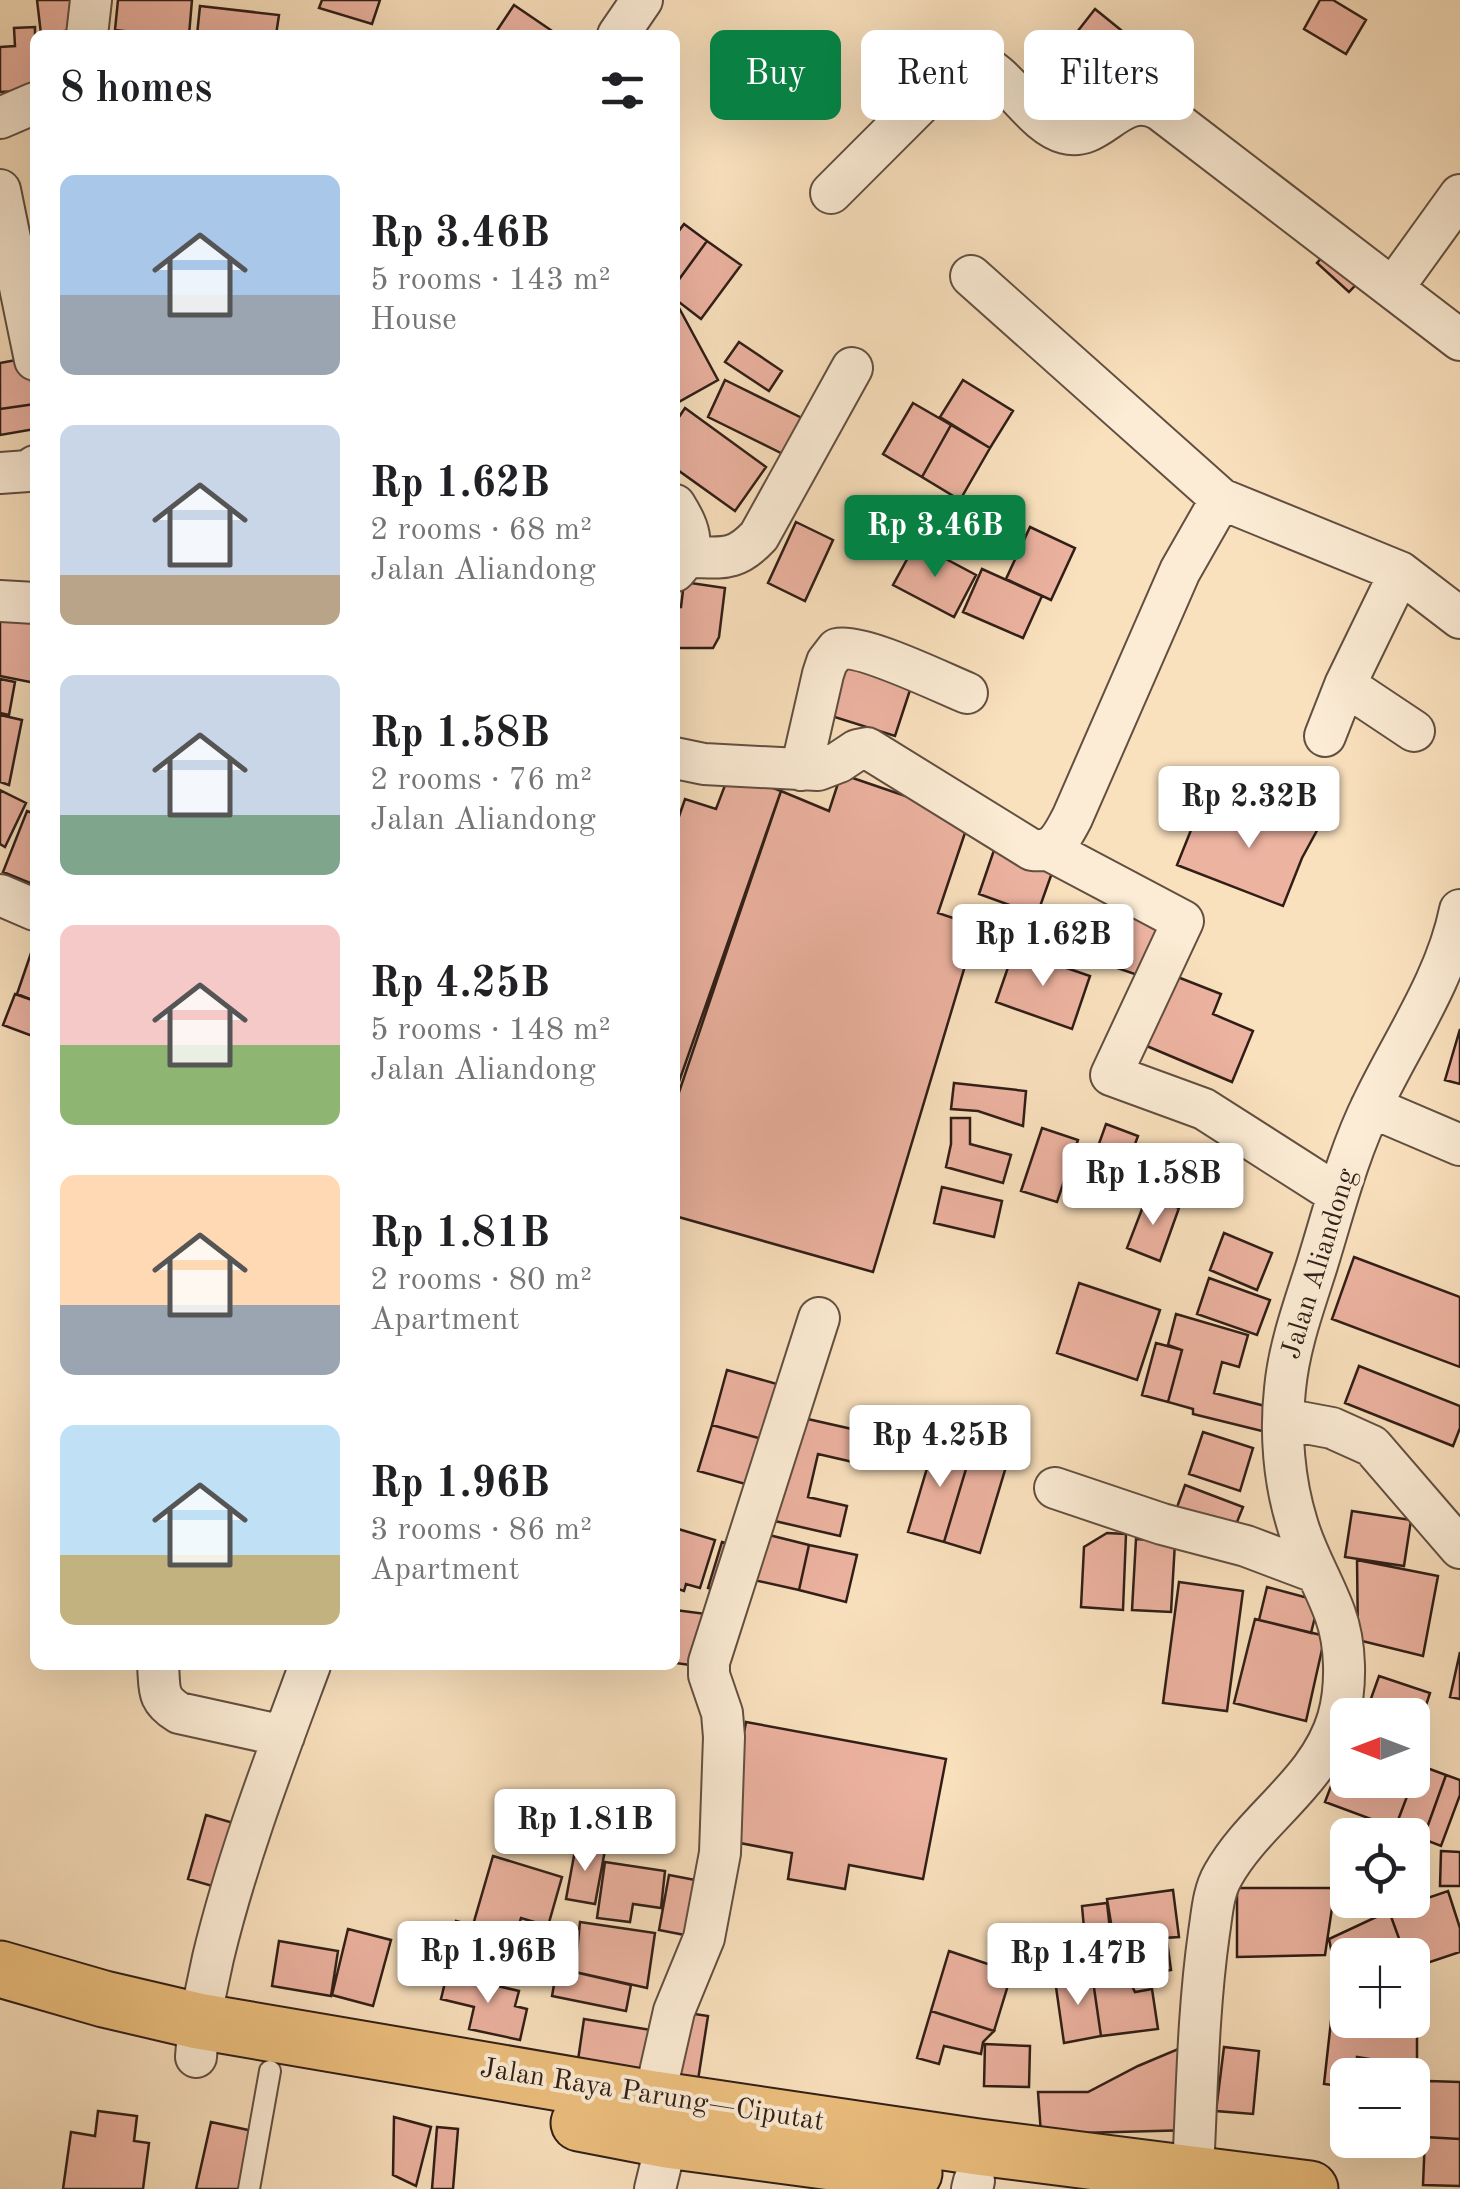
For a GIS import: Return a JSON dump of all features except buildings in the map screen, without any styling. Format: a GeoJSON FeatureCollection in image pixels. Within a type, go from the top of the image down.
{"type":"FeatureCollection","features":[{"type":"Feature","properties":{"kind":"highway","name":"Jalan Raya Parung—Ciputat"},"geometry":{"type":"LineString","coordinates":[[0,1969],[104,1999],[270,2071],[476,2104],[659,2143],[973,2185],[1031,2189]]}},
{"type":"Feature","properties":{"kind":"highway","name":"Jalan Raya Parung—Ciputat"},"geometry":{"type":"LineString","coordinates":[[0,2008],[72,2028],[197,2039],[659,2143],[978,2147],[1192,2181],[1310,2189]]}},
{"type":"Feature","properties":{"kind":"street"},"geometry":{"type":"LineString","coordinates":[[87,30],[91,0]]}},
{"type":"Feature","properties":{"kind":"street"},"geometry":{"type":"LineString","coordinates":[[621,30],[642,0]]}},
{"type":"Feature","properties":{"kind":"street"},"geometry":{"type":"LineString","coordinates":[[830,192],[960,64],[971,60],[987,67],[1048,124],[1066,134],[1090,130],[1119,110],[1149,104],[1460,340]]}},
{"type":"Feature","properties":{"kind":"street"},"geometry":{"type":"LineString","coordinates":[[0,118],[30,105]]}},
{"type":"Feature","properties":{"kind":"street"},"geometry":{"type":"LineString","coordinates":[[0,190],[30,336]]}},
{"type":"Feature","properties":{"kind":"street"},"geometry":{"type":"LineString","coordinates":[[1393,288],[1460,195]]}},
{"type":"Feature","properties":{"kind":"street"},"geometry":{"type":"LineString","coordinates":[[971,276],[1221,499],[1400,572],[1460,618]]}},
{"type":"Feature","properties":{"kind":"street"},"geometry":{"type":"LineString","coordinates":[[681,564],[730,558],[741,554],[759,536],[852,368]]}},
{"type":"Feature","properties":{"kind":"street"},"geometry":{"type":"LineString","coordinates":[[0,474],[30,470]]}},
{"type":"Feature","properties":{"kind":"street"},"geometry":{"type":"LineString","coordinates":[[1048,850],[1060,840],[1072,818],[1180,570],[1221,499]]}},
{"type":"Feature","properties":{"kind":"street"},"geometry":{"type":"LineString","coordinates":[[680,516],[689,536],[689,550],[681,564]]}},
{"type":"Feature","properties":{"kind":"street"},"geometry":{"type":"LineString","coordinates":[[1326,736],[1344,685],[1400,572]]}},
{"type":"Feature","properties":{"kind":"street"},"geometry":{"type":"LineString","coordinates":[[0,601],[30,604]]}},
{"type":"Feature","properties":{"kind":"street"},"geometry":{"type":"LineString","coordinates":[[801,770],[826,662],[837,649],[850,647],[967,693]]}},
{"type":"Feature","properties":{"kind":"street"},"geometry":{"type":"LineString","coordinates":[[1344,685],[1414,730]]}},
{"type":"Feature","properties":{"kind":"street"},"geometry":{"type":"LineString","coordinates":[[680,759],[704,764],[818,770],[867,748],[1032,850],[1048,850],[1183,921],[1111,1075],[1204,1108],[1337,1194]]}},
{"type":"Feature","properties":{"kind":"street"},"geometry":{"type":"LineString","coordinates":[[0,895],[30,908]]}},
{"type":"Feature","properties":{"kind":"street","name":"Jalan Aliandong"},"geometry":{"type":"LineString","coordinates":[[1192,2181],[1202,1978],[1220,1879],[1236,1855],[1314,1767],[1338,1717],[1342,1695],[1342,1639],[1290,1500],[1284,1390],[1293,1344],[1337,1194],[1371,1106],[1448,955],[1460,910]]}},
{"type":"Feature","properties":{"kind":"street"},"geometry":{"type":"LineString","coordinates":[[1371,1106],[1460,1145]]}},
{"type":"Feature","properties":{"kind":"street"},"geometry":{"type":"LineString","coordinates":[[659,2143],[674,2012],[704,1938],[720,1853],[724,1737],[709,1662],[819,1318]]}},
{"type":"Feature","properties":{"kind":"street"},"geometry":{"type":"LineString","coordinates":[[1284,1419],[1332,1428],[1372,1446],[1460,1548]]}},
{"type":"Feature","properties":{"kind":"street"},"geometry":{"type":"LineString","coordinates":[[1054,1488],[1162,1524],[1246,1546],[1316,1572]]}},
{"type":"Feature","properties":{"kind":"street"},"geometry":{"type":"LineString","coordinates":[[159,1670],[165,1705],[178,1713],[284,1736]]}},
{"type":"Feature","properties":{"kind":"street"},"geometry":{"type":"LineString","coordinates":[[197,2039],[230,1891],[308,1670]]}},
{"type":"Feature","properties":{"kind":"lane"},"geometry":{"type":"LineString","coordinates":[[249,2189],[270,2071]]}}]}
